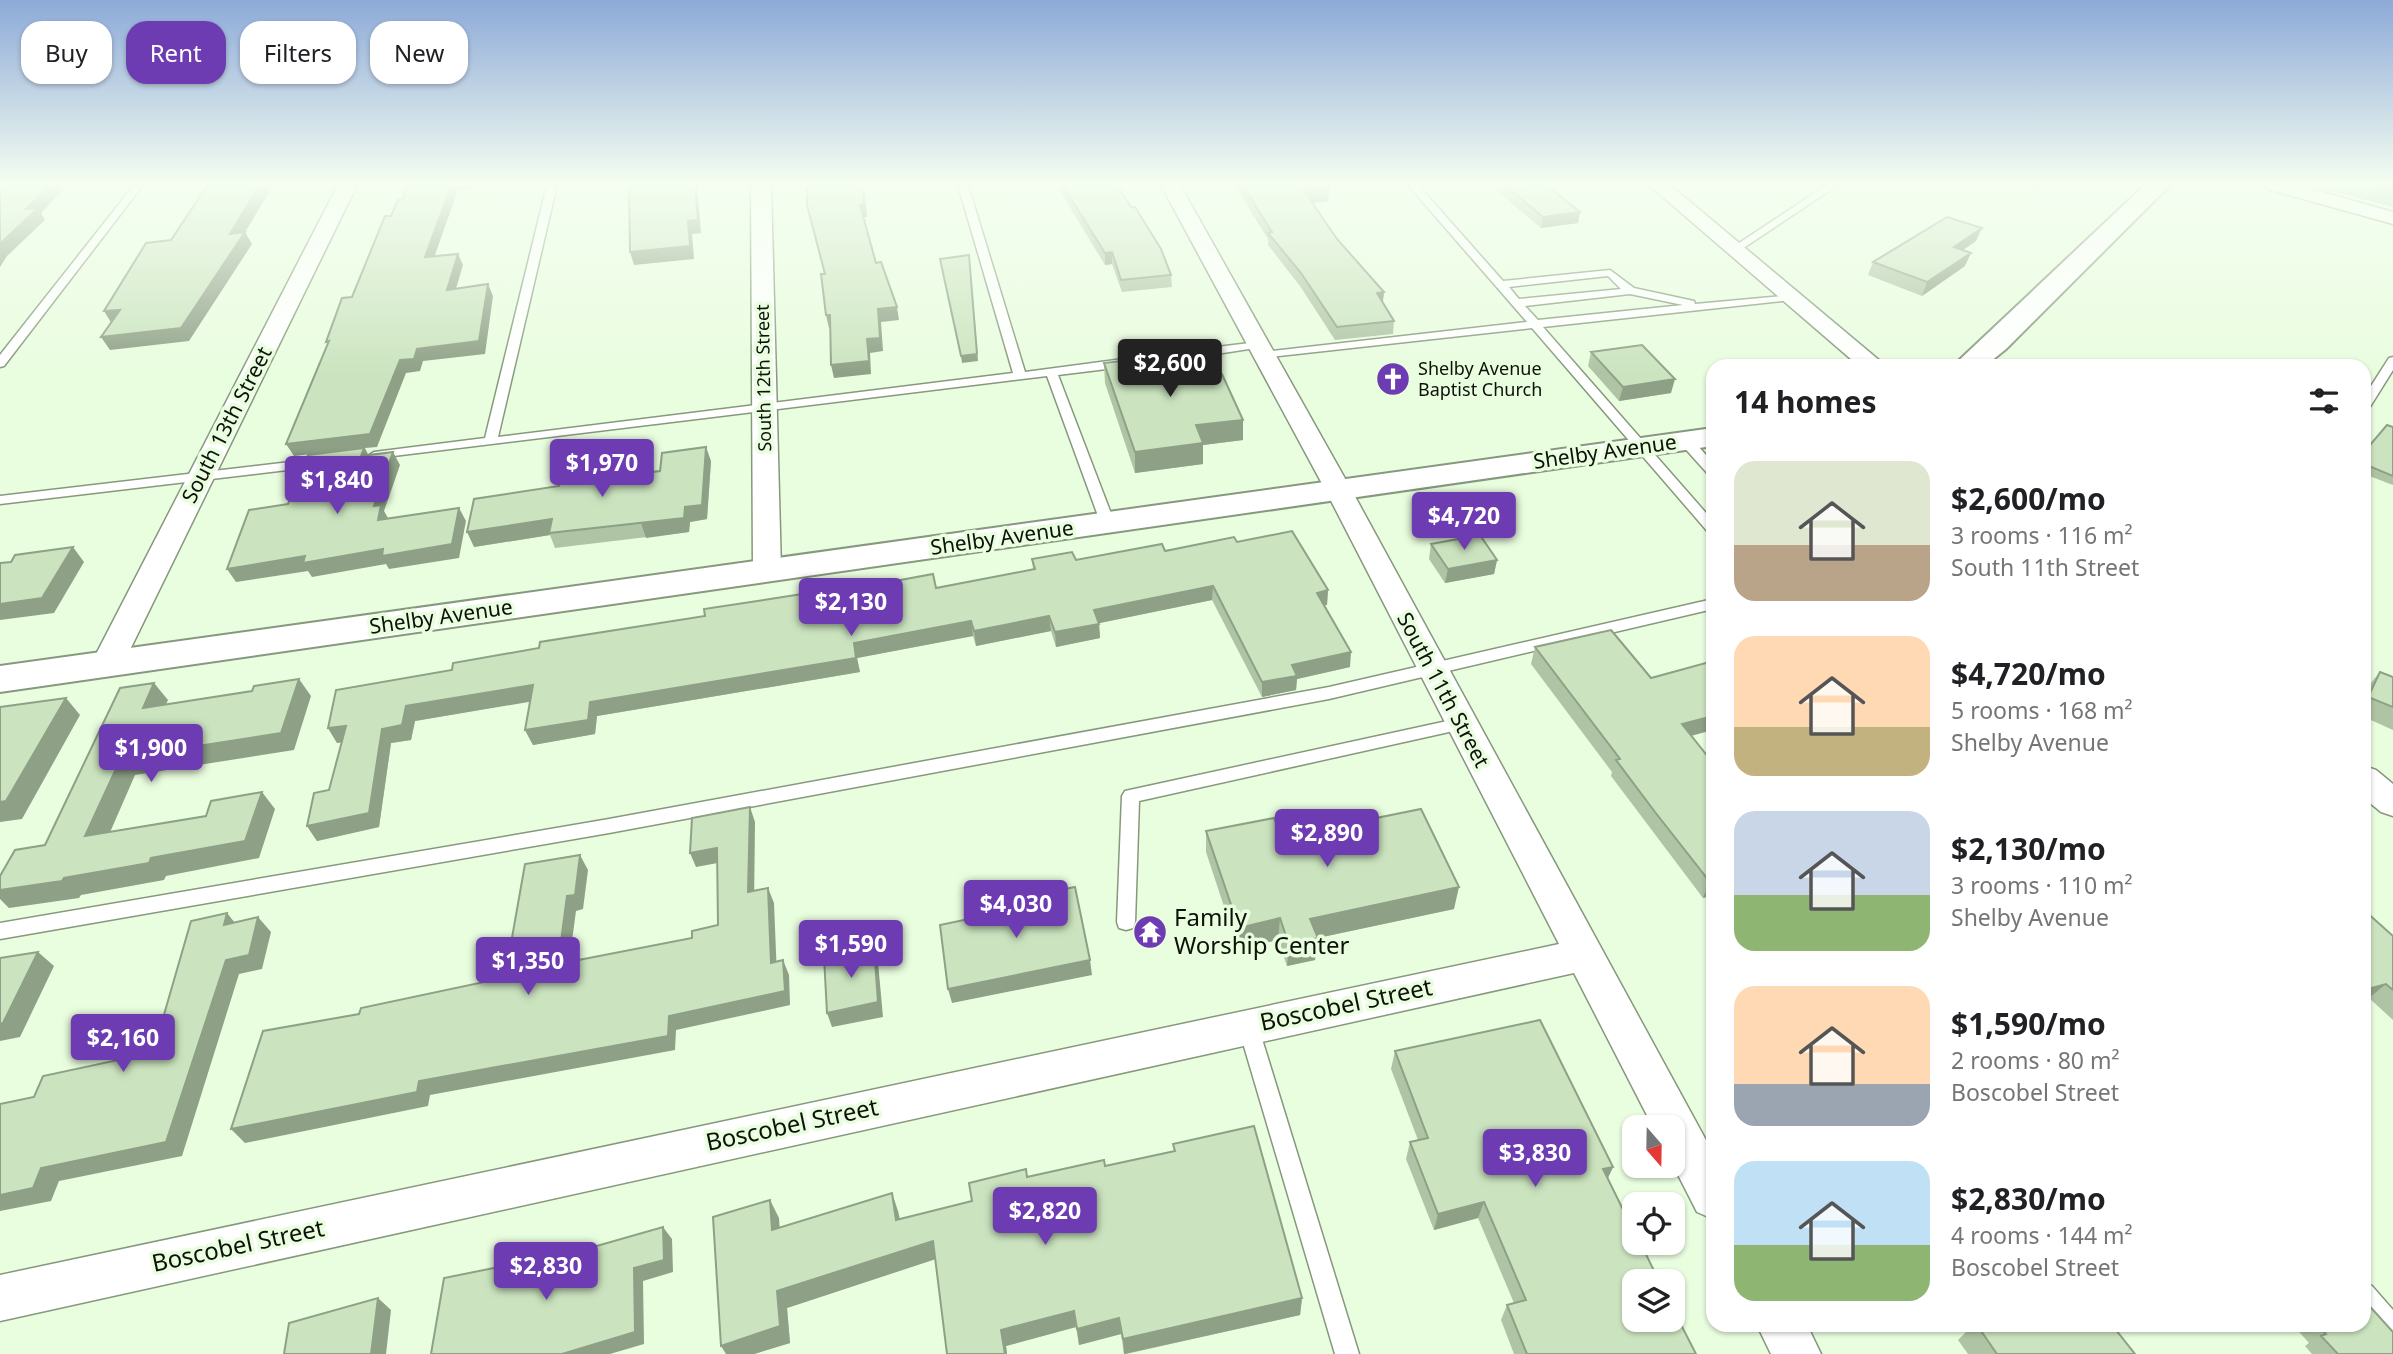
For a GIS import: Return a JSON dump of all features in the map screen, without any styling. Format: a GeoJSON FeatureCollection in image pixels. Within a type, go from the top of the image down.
{"type":"FeatureCollection","features":[{"type":"Feature","properties":{"kind":"street","name":"South 13th Street"},"geometry":{"type":"LineString","coordinates":[[107,664],[317,248]]}},
{"type":"Feature","properties":{"kind":"street","name":"South 12th Street"},"geometry":{"type":"LineString","coordinates":[[762,248],[767,571]]}},
{"type":"Feature","properties":{"kind":"street","name":"South 11th Street"},"geometry":{"type":"LineString","coordinates":[[1205,248],[1339,491],[1706,1184]]}},
{"type":"Feature","properties":{"kind":"street"},"geometry":{"type":"LineString","coordinates":[[1976,359],[2094,248]]}},
{"type":"Feature","properties":{"kind":"street"},"geometry":{"type":"LineString","coordinates":[[1735,249],[1866,359]]}},
{"type":"Feature","properties":{"kind":"street","name":"Shelby Avenue"},"geometry":{"type":"LineString","coordinates":[[0,679],[1700,439]]}},
{"type":"Feature","properties":{"kind":"street"},"geometry":{"type":"LineString","coordinates":[[2371,785],[2393,803]]}},
{"type":"Feature","properties":{"kind":"street","name":"Boscobel Street"},"geometry":{"type":"LineString","coordinates":[[0,1298],[1584,955]]}},
{"type":"Feature","properties":{"kind":"street"},"geometry":{"type":"LineString","coordinates":[[1786,1332],[1797,1354]]}},
{"type":"Feature","properties":{"kind":"lane"},"geometry":{"type":"LineString","coordinates":[[0,363],[90,248]]}},
{"type":"Feature","properties":{"kind":"lane"},"geometry":{"type":"LineString","coordinates":[[491,441],[537,248]]}},
{"type":"Feature","properties":{"kind":"lane"},"geometry":{"type":"LineString","coordinates":[[981,248],[1020,376]]}},
{"type":"Feature","properties":{"kind":"lane"},"geometry":{"type":"LineString","coordinates":[[1468,248],[1706,521]]}},
{"type":"Feature","properties":{"kind":"lane"},"geometry":{"type":"LineString","coordinates":[[1501,285],[1610,273],[1630,291]]}},
{"type":"Feature","properties":{"kind":"lane"},"geometry":{"type":"LineString","coordinates":[[1517,303],[1630,291],[1706,306]]}},
{"type":"Feature","properties":{"kind":"lane"},"geometry":{"type":"LineString","coordinates":[[1168,357],[1535,324],[1791,297]]}},
{"type":"Feature","properties":{"kind":"lane"},"geometry":{"type":"LineString","coordinates":[[0,500],[1142,360]]}},
{"type":"Feature","properties":{"kind":"lane"},"geometry":{"type":"LineString","coordinates":[[2371,396],[2393,360]]}},
{"type":"Feature","properties":{"kind":"lane"},"geometry":{"type":"LineString","coordinates":[[1051,372],[1108,524]]}},
{"type":"Feature","properties":{"kind":"lane"},"geometry":{"type":"LineString","coordinates":[[0,931],[623,824],[1316,696],[1706,606]]}},
{"type":"Feature","properties":{"kind":"lane"},"geometry":{"type":"LineString","coordinates":[[1126,922],[1131,796],[1461,724]]}},
{"type":"Feature","properties":{"kind":"lane"},"geometry":{"type":"LineString","coordinates":[[1248,1026],[1347,1354]]}},
{"type":"Feature","properties":{"kind":"lane"},"geometry":{"type":"LineString","coordinates":[[2371,1302],[2393,1328]]}},
{"type":"Feature","properties":{"kind":"building"},"geometry":{"type":"Polygon","coordinates":[[[143,248],[234,248],[181,328],[101,337],[120,310],[104,311],[143,248]]]}},
{"type":"Feature","properties":{"kind":"building"},"geometry":{"type":"Polygon","coordinates":[[[372,248],[428,248],[425,257],[458,254],[447,290],[488,284],[479,341],[417,349],[414,359],[400,360],[370,434],[286,444],[329,341],[326,342],[342,298],[352,297],[372,248]]]}},
{"type":"Feature","properties":{"kind":"building"},"geometry":{"type":"Polygon","coordinates":[[[630,248],[668,248],[630,252],[630,248]]]}},
{"type":"Feature","properties":{"kind":"building"},"geometry":{"type":"Polygon","coordinates":[[[818,248],[872,248],[876,263],[881,262],[897,307],[878,309],[880,338],[867,339],[869,361],[831,365],[830,315],[826,315],[821,274],[825,274],[818,248]]]}},
{"type":"Feature","properties":{"kind":"building"},"geometry":{"type":"Polygon","coordinates":[[[1102,248],[1160,248],[1171,275],[1121,280],[1112,252],[1105,253],[1102,248]]]}},
{"type":"Feature","properties":{"kind":"building"},"geometry":{"type":"Polygon","coordinates":[[[1281,248],[1345,248],[1384,292],[1377,293],[1394,321],[1337,327],[1301,273],[1281,248]]]}},
{"type":"Feature","properties":{"kind":"building"},"geometry":{"type":"Polygon","coordinates":[[[1896,248],[1957,248],[1971,253],[1927,282],[1873,262],[1896,248]]]}},
{"type":"Feature","properties":{"kind":"building"},"geometry":{"type":"Polygon","coordinates":[[[969,255],[977,354],[961,356],[940,259],[969,255]]]}},
{"type":"Feature","properties":{"kind":"building"},"geometry":{"type":"Polygon","coordinates":[[[1642,345],[1675,379],[1623,387],[1591,352],[1642,345]]]}},
{"type":"Feature","properties":{"kind":"building"},"geometry":{"type":"Polygon","coordinates":[[[1205,351],[1216,375],[1222,374],[1243,420],[1196,425],[1203,443],[1135,452],[1104,363],[1205,351]]]}},
{"type":"Feature","properties":{"kind":"building"},"geometry":{"type":"Polygon","coordinates":[[[2387,425],[2393,427],[2393,476],[2371,467],[2371,444],[2387,425]]]}},
{"type":"Feature","properties":{"kind":"building"},"geometry":{"type":"Polygon","coordinates":[[[706,447],[702,505],[685,507],[684,518],[549,533],[552,519],[467,532],[474,499],[559,486],[559,483],[660,471],[662,453],[706,447]]]}},
{"type":"Feature","properties":{"kind":"building"},"geometry":{"type":"Polygon","coordinates":[[[364,448],[361,456],[393,452],[374,506],[381,505],[378,520],[459,508],[452,544],[382,556],[383,549],[303,563],[305,556],[227,569],[249,510],[288,504],[308,455],[364,448]]]}},
{"type":"Feature","properties":{"kind":"building"},"geometry":{"type":"Polygon","coordinates":[[[1292,531],[1328,590],[1317,593],[1351,652],[1292,665],[1297,676],[1262,682],[1213,586],[1094,610],[1099,624],[1055,632],[1049,616],[974,631],[971,621],[854,643],[856,658],[590,702],[588,720],[525,730],[533,685],[406,706],[402,725],[382,729],[369,813],[307,826],[314,793],[329,790],[346,726],[328,728],[336,690],[452,670],[453,663],[539,648],[540,642],[705,616],[704,609],[840,588],[841,591],[933,574],[936,588],[1035,569],[1032,559],[1072,552],[1076,560],[1162,544],[1165,551],[1234,537],[1237,542],[1292,531]]]}},
{"type":"Feature","properties":{"kind":"building"},"geometry":{"type":"Polygon","coordinates":[[[1480,535],[1497,560],[1448,569],[1431,544],[1480,535]]]}},
{"type":"Feature","properties":{"kind":"building"},"geometry":{"type":"Polygon","coordinates":[[[73,547],[42,598],[0,604],[0,563],[11,562],[15,555],[73,547]]]}},
{"type":"Feature","properties":{"kind":"building"},"geometry":{"type":"Polygon","coordinates":[[[1611,630],[1651,678],[1706,663],[1706,718],[1682,724],[1706,754],[1706,877],[1616,760],[1620,759],[1535,647],[1611,630]]]}},
{"type":"Feature","properties":{"kind":"building"},"geometry":{"type":"Polygon","coordinates":[[[2380,672],[2393,677],[2393,707],[2371,698],[2371,691],[2380,672]]]}},
{"type":"Feature","properties":{"kind":"building"},"geometry":{"type":"Polygon","coordinates":[[[299,679],[281,733],[121,758],[85,836],[206,816],[211,801],[262,792],[245,841],[151,858],[149,863],[64,878],[62,881],[0,890],[0,876],[15,850],[45,845],[120,688],[154,683],[143,708],[252,691],[254,686],[299,679]]]}},
{"type":"Feature","properties":{"kind":"building"},"geometry":{"type":"Polygon","coordinates":[[[66,698],[6,801],[0,802],[0,707],[66,698]]]}},
{"type":"Feature","properties":{"kind":"building"},"geometry":{"type":"Polygon","coordinates":[[[750,807],[748,892],[768,888],[771,963],[783,960],[785,991],[669,1016],[668,1036],[419,1081],[417,1092],[231,1129],[263,1031],[359,1014],[361,1008],[489,981],[494,952],[510,949],[525,864],[580,855],[575,895],[567,896],[558,964],[692,938],[692,931],[718,925],[717,848],[690,853],[692,818],[750,807]]]}},
{"type":"Feature","properties":{"kind":"building"},"geometry":{"type":"Polygon","coordinates":[[[1421,809],[1459,887],[1310,919],[1318,938],[1289,945],[1280,918],[1239,928],[1206,831],[1274,818],[1282,837],[1421,809]]]}},
{"type":"Feature","properties":{"kind":"building"},"geometry":{"type":"Polygon","coordinates":[[[1075,887],[1090,960],[948,989],[940,925],[1016,909],[1014,899],[1075,887]]]}},
{"type":"Feature","properties":{"kind":"building"},"geometry":{"type":"Polygon","coordinates":[[[227,913],[224,925],[258,917],[249,955],[226,960],[166,1142],[41,1168],[33,1188],[0,1195],[0,1104],[34,1097],[43,1076],[123,1059],[134,1030],[161,1025],[191,921],[227,913]]]}},
{"type":"Feature","properties":{"kind":"building"},"geometry":{"type":"Polygon","coordinates":[[[2371,916],[2393,936],[2393,990],[2386,984],[2371,988],[2371,916]]]}},
{"type":"Feature","properties":{"kind":"building"},"geometry":{"type":"Polygon","coordinates":[[[874,947],[878,1002],[827,1013],[824,957],[874,947]]]}},
{"type":"Feature","properties":{"kind":"building"},"geometry":{"type":"Polygon","coordinates":[[[38,952],[3,1023],[0,1024],[0,958],[38,952]]]}},
{"type":"Feature","properties":{"kind":"building"},"geometry":{"type":"Polygon","coordinates":[[[1540,1020],[1613,1167],[1603,1169],[1622,1208],[1622,1255],[1646,1255],[1653,1269],[1622,1269],[1622,1332],[1685,1332],[1696,1354],[1527,1354],[1507,1305],[1526,1300],[1484,1202],[1438,1214],[1410,1142],[1428,1138],[1395,1051],[1540,1020]]]}},
{"type":"Feature","properties":{"kind":"building"},"geometry":{"type":"Polygon","coordinates":[[[1254,1126],[1302,1298],[1123,1339],[1119,1318],[1077,1329],[1074,1311],[1001,1330],[1005,1354],[947,1354],[933,1241],[777,1291],[780,1326],[721,1346],[713,1217],[770,1200],[772,1230],[892,1193],[896,1220],[972,1201],[969,1183],[1026,1169],[1027,1177],[1104,1160],[1105,1166],[1175,1151],[1173,1144],[1254,1126]]]}},
{"type":"Feature","properties":{"kind":"building"},"geometry":{"type":"Polygon","coordinates":[[[663,1227],[664,1260],[634,1268],[635,1332],[562,1354],[431,1354],[444,1278],[524,1262],[523,1267],[663,1227]]]}},
{"type":"Feature","properties":{"kind":"building"},"geometry":{"type":"Polygon","coordinates":[[[378,1298],[371,1354],[284,1354],[289,1323],[378,1298]]]}},
{"type":"Feature","properties":{"kind":"building"},"geometry":{"type":"Polygon","coordinates":[[[2371,1308],[2393,1332],[2393,1354],[2338,1354],[2321,1336],[2326,1334],[2324,1332],[2371,1332],[2371,1308]]]}},
{"type":"Feature","properties":{"kind":"building"},"geometry":{"type":"Polygon","coordinates":[[[1982,1332],[2118,1332],[2135,1354],[1997,1354],[1982,1332]]]}},
{"type":"Feature","properties":{"kind":"place","name":"Shelby Avenue Baptist Church"},"geometry":{"type":"Point","coordinates":[1393,379]}},
{"type":"Feature","properties":{"kind":"place","name":"Family Worship Center"},"geometry":{"type":"Point","coordinates":[1150,932]}}]}
